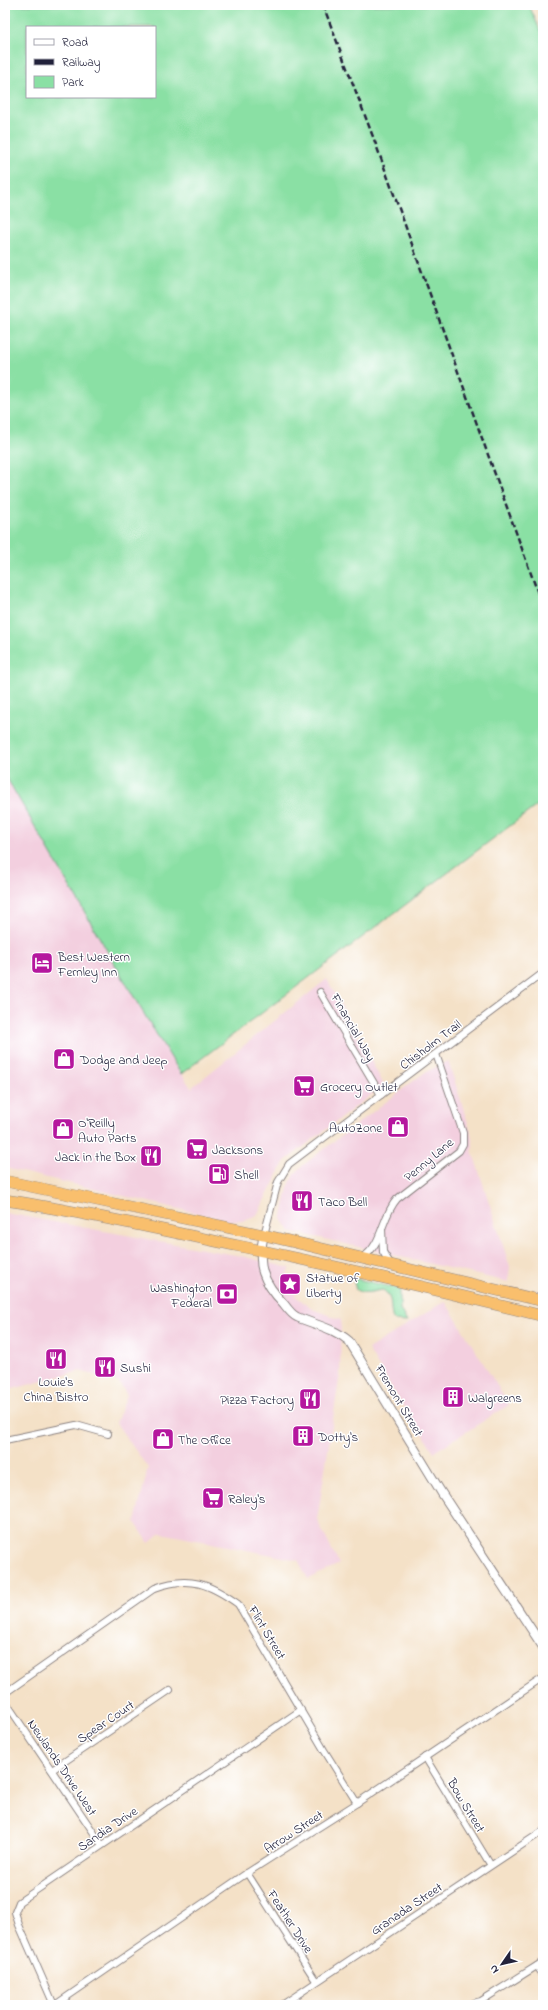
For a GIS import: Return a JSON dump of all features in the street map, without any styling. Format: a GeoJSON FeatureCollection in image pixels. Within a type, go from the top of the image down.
{"type":"FeatureCollection","features":[{"type":"Feature","properties":{"kind":"highway"},"geometry":{"type":"LineString","coordinates":[[5,1181],[264,1235],[543,1301]]}},
{"type":"Feature","properties":{"kind":"highway"},"geometry":{"type":"LineString","coordinates":[[5,1200],[156,1228],[260,1250],[412,1283],[543,1316]]}},
{"type":"Feature","properties":{"kind":"street","name":"Chisholm Trail"},"geometry":{"type":"LineString","coordinates":[[278,1182],[289,1164],[543,973]]}},
{"type":"Feature","properties":{"kind":"street","name":"Financial Way"},"geometry":{"type":"LineString","coordinates":[[320,992],[381,1095]]}},
{"type":"Feature","properties":{"kind":"street","name":"Penny Lane"},"geometry":{"type":"LineString","coordinates":[[362,1258],[373,1250],[389,1207],[397,1199],[459,1151],[463,1144],[463,1133],[436,1054]]}},
{"type":"Feature","properties":{"kind":"street","name":"Fremont Street"},"geometry":{"type":"LineString","coordinates":[[278,1182],[260,1250],[264,1279],[268,1287],[295,1316],[325,1326],[349,1341],[441,1492],[543,1647]]}},
{"type":"Feature","properties":{"kind":"street","name":"Penny Lane"},"geometry":{"type":"LineString","coordinates":[[382,1229],[383,1252],[390,1264]]}},
{"type":"Feature","properties":{"kind":"street"},"geometry":{"type":"LineString","coordinates":[[5,1440],[76,1425],[108,1434]]}},
{"type":"Feature","properties":{"kind":"street","name":"Flint Street"},"geometry":{"type":"LineString","coordinates":[[5,1693],[155,1588],[169,1583],[185,1581],[217,1588],[238,1604],[357,1803]]}},
{"type":"Feature","properties":{"kind":"street","name":"Arrow Street"},"geometry":{"type":"LineString","coordinates":[[55,2005],[247,1873],[357,1803],[543,1678]]}},
{"type":"Feature","properties":{"kind":"street","name":"Spear Court"},"geometry":{"type":"LineString","coordinates":[[52,1770],[170,1690]]}},
{"type":"Feature","properties":{"kind":"street","name":"Newlands Drive West"},"geometry":{"type":"LineString","coordinates":[[5,1701],[102,1845]]}},
{"type":"Feature","properties":{"kind":"street","name":"Sandia Drive"},"geometry":{"type":"LineString","coordinates":[[55,2005],[19,1925],[15,1912],[16,1906],[30,1893],[301,1710]]}},
{"type":"Feature","properties":{"kind":"street","name":"Bow Street"},"geometry":{"type":"LineString","coordinates":[[425,1757],[490,1864]]}},
{"type":"Feature","properties":{"kind":"street","name":"Granada Street"},"geometry":{"type":"LineString","coordinates":[[282,2005],[490,1864],[543,1831]]}},
{"type":"Feature","properties":{"kind":"street","name":"Feather Drive"},"geometry":{"type":"LineString","coordinates":[[247,1873],[316,1981]]}},
{"type":"Feature","properties":{"kind":"street"},"geometry":{"type":"LineString","coordinates":[[466,2005],[481,2001],[543,1962]]}},
{"type":"Feature","properties":{"kind":"street"},"geometry":{"type":"LineString","coordinates":[[537,1966],[543,1975]]}},
{"type":"Feature","properties":{"kind":"shaded area"},"geometry":{"type":"Polygon","coordinates":[[[5,775],[138,1004],[191,1088],[327,979],[384,1085],[285,1161],[257,1215],[242,1221],[230,1221],[5,1168],[5,775]]]}},
{"type":"Feature","properties":{"kind":"shaded area"},"geometry":{"type":"Polygon","coordinates":[[[448,1061],[470,1129],[473,1145],[472,1150],[510,1267],[508,1282],[290,1231],[282,1219],[282,1216],[288,1188],[293,1176],[302,1166],[424,1073],[448,1061]]]}},
{"type":"Feature","properties":{"kind":"shaded area"},"geometry":{"type":"Polygon","coordinates":[[[5,1213],[241,1256],[290,1268],[285,1278],[297,1297],[312,1309],[341,1320],[340,1374],[317,1520],[339,1564],[308,1579],[298,1560],[161,1533],[149,1543],[135,1522],[148,1468],[116,1423],[127,1395],[119,1382],[80,1371],[5,1391],[5,1213]]]}},
{"type":"Feature","properties":{"kind":"shaded area"},"geometry":{"type":"Polygon","coordinates":[[[445,1301],[509,1405],[434,1452],[422,1433],[419,1432],[368,1349],[445,1301]]]}},
{"type":"Feature","properties":{"kind":"green space"},"geometry":{"type":"Polygon","coordinates":[[[5,5],[529,5],[543,37],[543,801],[181,1074],[138,1004],[5,775],[5,5]]]}},
{"type":"Feature","properties":{"kind":"green space"},"geometry":{"type":"Polygon","coordinates":[[[353,1278],[400,1289],[400,1309],[407,1322],[394,1321],[391,1313],[390,1300],[387,1293],[383,1290],[366,1292],[356,1290],[353,1278]]]}},
{"type":"Feature","properties":{"kind":"railway"},"geometry":{"type":"LineString","coordinates":[[323,5],[375,142],[543,607]]}},
{"type":"Feature","properties":{"kind":"place","name":"Best Western Fernley Inn"},"geometry":{"type":"Point","coordinates":[42,963]}},
{"type":"Feature","properties":{"kind":"place","name":"Dodge and Jeep"},"geometry":{"type":"Point","coordinates":[64,1059]}},
{"type":"Feature","properties":{"kind":"place","name":"Grocery Outlet"},"geometry":{"type":"Point","coordinates":[304,1086]}},
{"type":"Feature","properties":{"kind":"place","name":"AutoZone"},"geometry":{"type":"Point","coordinates":[398,1127]}},
{"type":"Feature","properties":{"kind":"place","name":"O'Reilly Auto Parts"},"geometry":{"type":"Point","coordinates":[63,1129]}},
{"type":"Feature","properties":{"kind":"place","name":"Jacksons"},"geometry":{"type":"Point","coordinates":[197,1149]}},
{"type":"Feature","properties":{"kind":"place","name":"Jack in the Box"},"geometry":{"type":"Point","coordinates":[151,1156]}},
{"type":"Feature","properties":{"kind":"place","name":"Shell"},"geometry":{"type":"Point","coordinates":[219,1174]}},
{"type":"Feature","properties":{"kind":"place","name":"Taco Bell"},"geometry":{"type":"Point","coordinates":[302,1201]}},
{"type":"Feature","properties":{"kind":"place","name":"Statue of Liberty"},"geometry":{"type":"Point","coordinates":[290,1284]}},
{"type":"Feature","properties":{"kind":"place","name":"Washington Federal"},"geometry":{"type":"Point","coordinates":[227,1294]}},
{"type":"Feature","properties":{"kind":"place","name":"Louie's China Bistro"},"geometry":{"type":"Point","coordinates":[56,1359]}},
{"type":"Feature","properties":{"kind":"place","name":"Sushi"},"geometry":{"type":"Point","coordinates":[105,1367]}},
{"type":"Feature","properties":{"kind":"place","name":"Walgreens"},"geometry":{"type":"Point","coordinates":[453,1397]}},
{"type":"Feature","properties":{"kind":"place","name":"Pizza Factory"},"geometry":{"type":"Point","coordinates":[310,1399]}},
{"type":"Feature","properties":{"kind":"place","name":"Dotty's"},"geometry":{"type":"Point","coordinates":[303,1436]}},
{"type":"Feature","properties":{"kind":"place","name":"The Office"},"geometry":{"type":"Point","coordinates":[163,1439]}},
{"type":"Feature","properties":{"kind":"place","name":"Raley's"},"geometry":{"type":"Point","coordinates":[213,1498]}}]}
